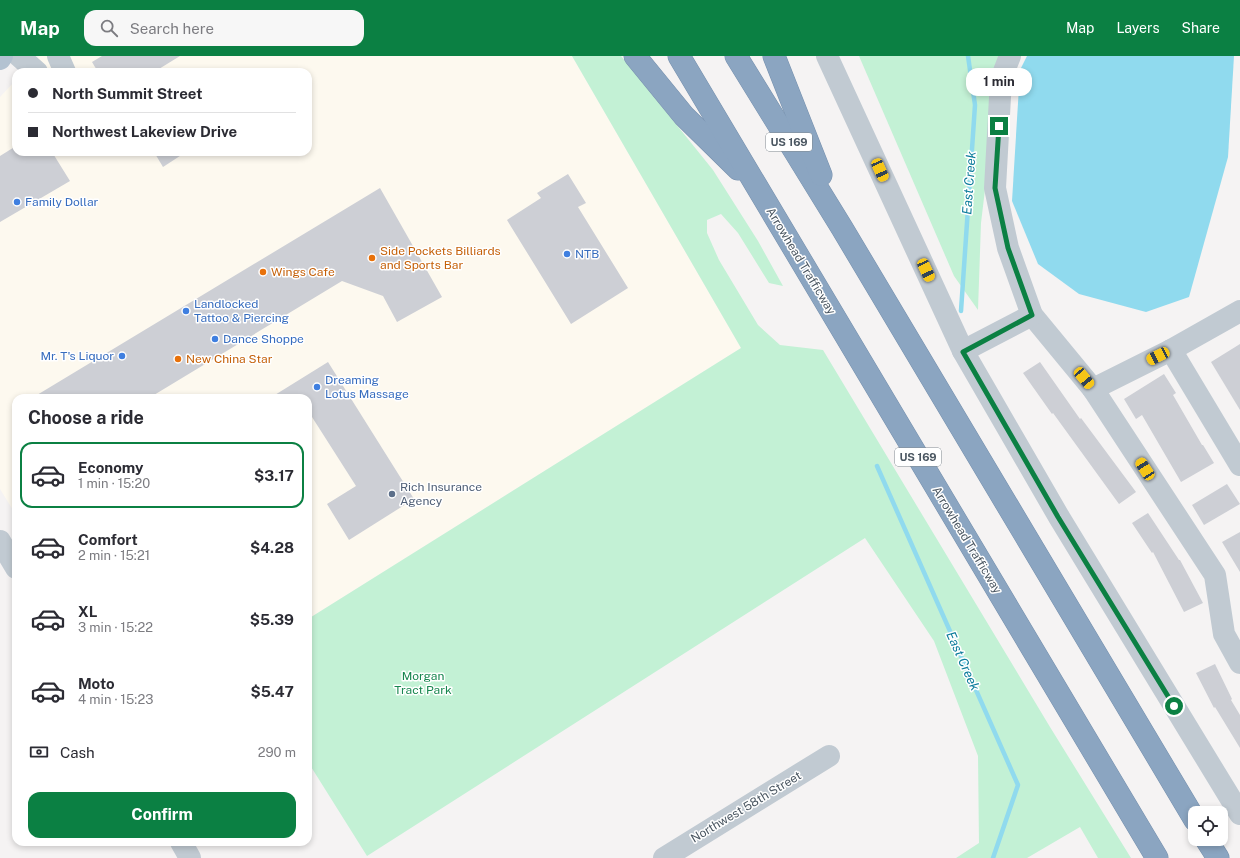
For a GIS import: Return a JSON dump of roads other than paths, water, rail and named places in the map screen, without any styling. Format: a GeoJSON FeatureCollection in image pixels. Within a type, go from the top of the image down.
{"type":"FeatureCollection","features":[{"type":"Feature","properties":{"kind":"highway"},"geometry":{"type":"LineString","coordinates":[[635,56],[684,116],[760,191]]}},
{"type":"Feature","properties":{"kind":"highway","name":"Arrowhead Trafficway"},"geometry":{"type":"LineString","coordinates":[[680,56],[1157,858]]}},
{"type":"Feature","properties":{"kind":"highway","name":"US 169"},"geometry":{"type":"LineString","coordinates":[[736,56],[842,228],[1188,808]]}},
{"type":"Feature","properties":{"kind":"highway"},"geometry":{"type":"LineString","coordinates":[[774,56],[842,228]]}},
{"type":"Feature","properties":{"kind":"highway"},"geometry":{"type":"LineString","coordinates":[[1210,846],[1218,858]]}},
{"type":"Feature","properties":{"kind":"street"},"geometry":{"type":"LineString","coordinates":[[19,56],[32,68]]}},
{"type":"Feature","properties":{"kind":"street"},"geometry":{"type":"LineString","coordinates":[[58,56],[63,68]]}},
{"type":"Feature","properties":{"kind":"street"},"geometry":{"type":"LineString","coordinates":[[827,56],[963,352],[1058,517],[1240,814]]}},
{"type":"Feature","properties":{"kind":"street"},"geometry":{"type":"LineString","coordinates":[[1010,56],[1001,79],[995,188],[1008,248],[1032,315],[1093,389],[1215,575],[1224,634],[1240,663]]}},
{"type":"Feature","properties":{"kind":"street"},"geometry":{"type":"LineString","coordinates":[[1093,389],[1171,350],[1240,311]]}},
{"type":"Feature","properties":{"kind":"street"},"geometry":{"type":"LineString","coordinates":[[963,352],[1032,315]]}},
{"type":"Feature","properties":{"kind":"street"},"geometry":{"type":"LineString","coordinates":[[1171,350],[1240,465]]}},
{"type":"Feature","properties":{"kind":"street"},"geometry":{"type":"LineString","coordinates":[[0,541],[12,561]]}},
{"type":"Feature","properties":{"kind":"street","name":"Northwest 58th Street"},"geometry":{"type":"LineString","coordinates":[[664,858],[829,756]]}},
{"type":"Feature","properties":{"kind":"street"},"geometry":{"type":"LineString","coordinates":[[183,846],[190,858]]}},
{"type":"Feature","properties":{"kind":"water"},"geometry":{"type":"Polygon","coordinates":[[[1027,56],[1234,56],[1228,157],[1189,297],[1146,312],[1079,294],[1038,264],[1012,201],[1020,70],[1027,56]]]}},
{"type":"Feature","properties":{"kind":"waterway","name":"East Creek"},"geometry":{"type":"LineString","coordinates":[[961,311],[975,105],[968,56]]}},
{"type":"Feature","properties":{"kind":"waterway","name":"East Creek"},"geometry":{"type":"LineString","coordinates":[[877,466],[1018,785],[993,858]]}},
{"type":"Feature","properties":{"kind":"place","name":"Family Dollar"},"geometry":{"type":"Point","coordinates":[17,202]}},
{"type":"Feature","properties":{"kind":"place","name":"NTB"},"geometry":{"type":"Point","coordinates":[567,254]}},
{"type":"Feature","properties":{"kind":"place","name":"Side Pockets Billiards and Sports Bar"},"geometry":{"type":"Point","coordinates":[372,258]}},
{"type":"Feature","properties":{"kind":"place","name":"Wings Cafe"},"geometry":{"type":"Point","coordinates":[263,272]}},
{"type":"Feature","properties":{"kind":"place","name":"Landlocked Tattoo & Piercing"},"geometry":{"type":"Point","coordinates":[186,311]}},
{"type":"Feature","properties":{"kind":"place","name":"Dance Shoppe"},"geometry":{"type":"Point","coordinates":[215,339]}},
{"type":"Feature","properties":{"kind":"place","name":"Mr. T's Liquor"},"geometry":{"type":"Point","coordinates":[122,356]}},
{"type":"Feature","properties":{"kind":"place","name":"New China Star"},"geometry":{"type":"Point","coordinates":[178,359]}},
{"type":"Feature","properties":{"kind":"place","name":"Dreaming Lotus Massage"},"geometry":{"type":"Point","coordinates":[317,387]}},
{"type":"Feature","properties":{"kind":"place","name":"Rich Insurance Agency"},"geometry":{"type":"Point","coordinates":[392,494]}},
{"type":"Feature","properties":{"kind":"park label","name":"Morgan Tract Park"},"geometry":{"type":"Point","coordinates":[423,683]}}]}
